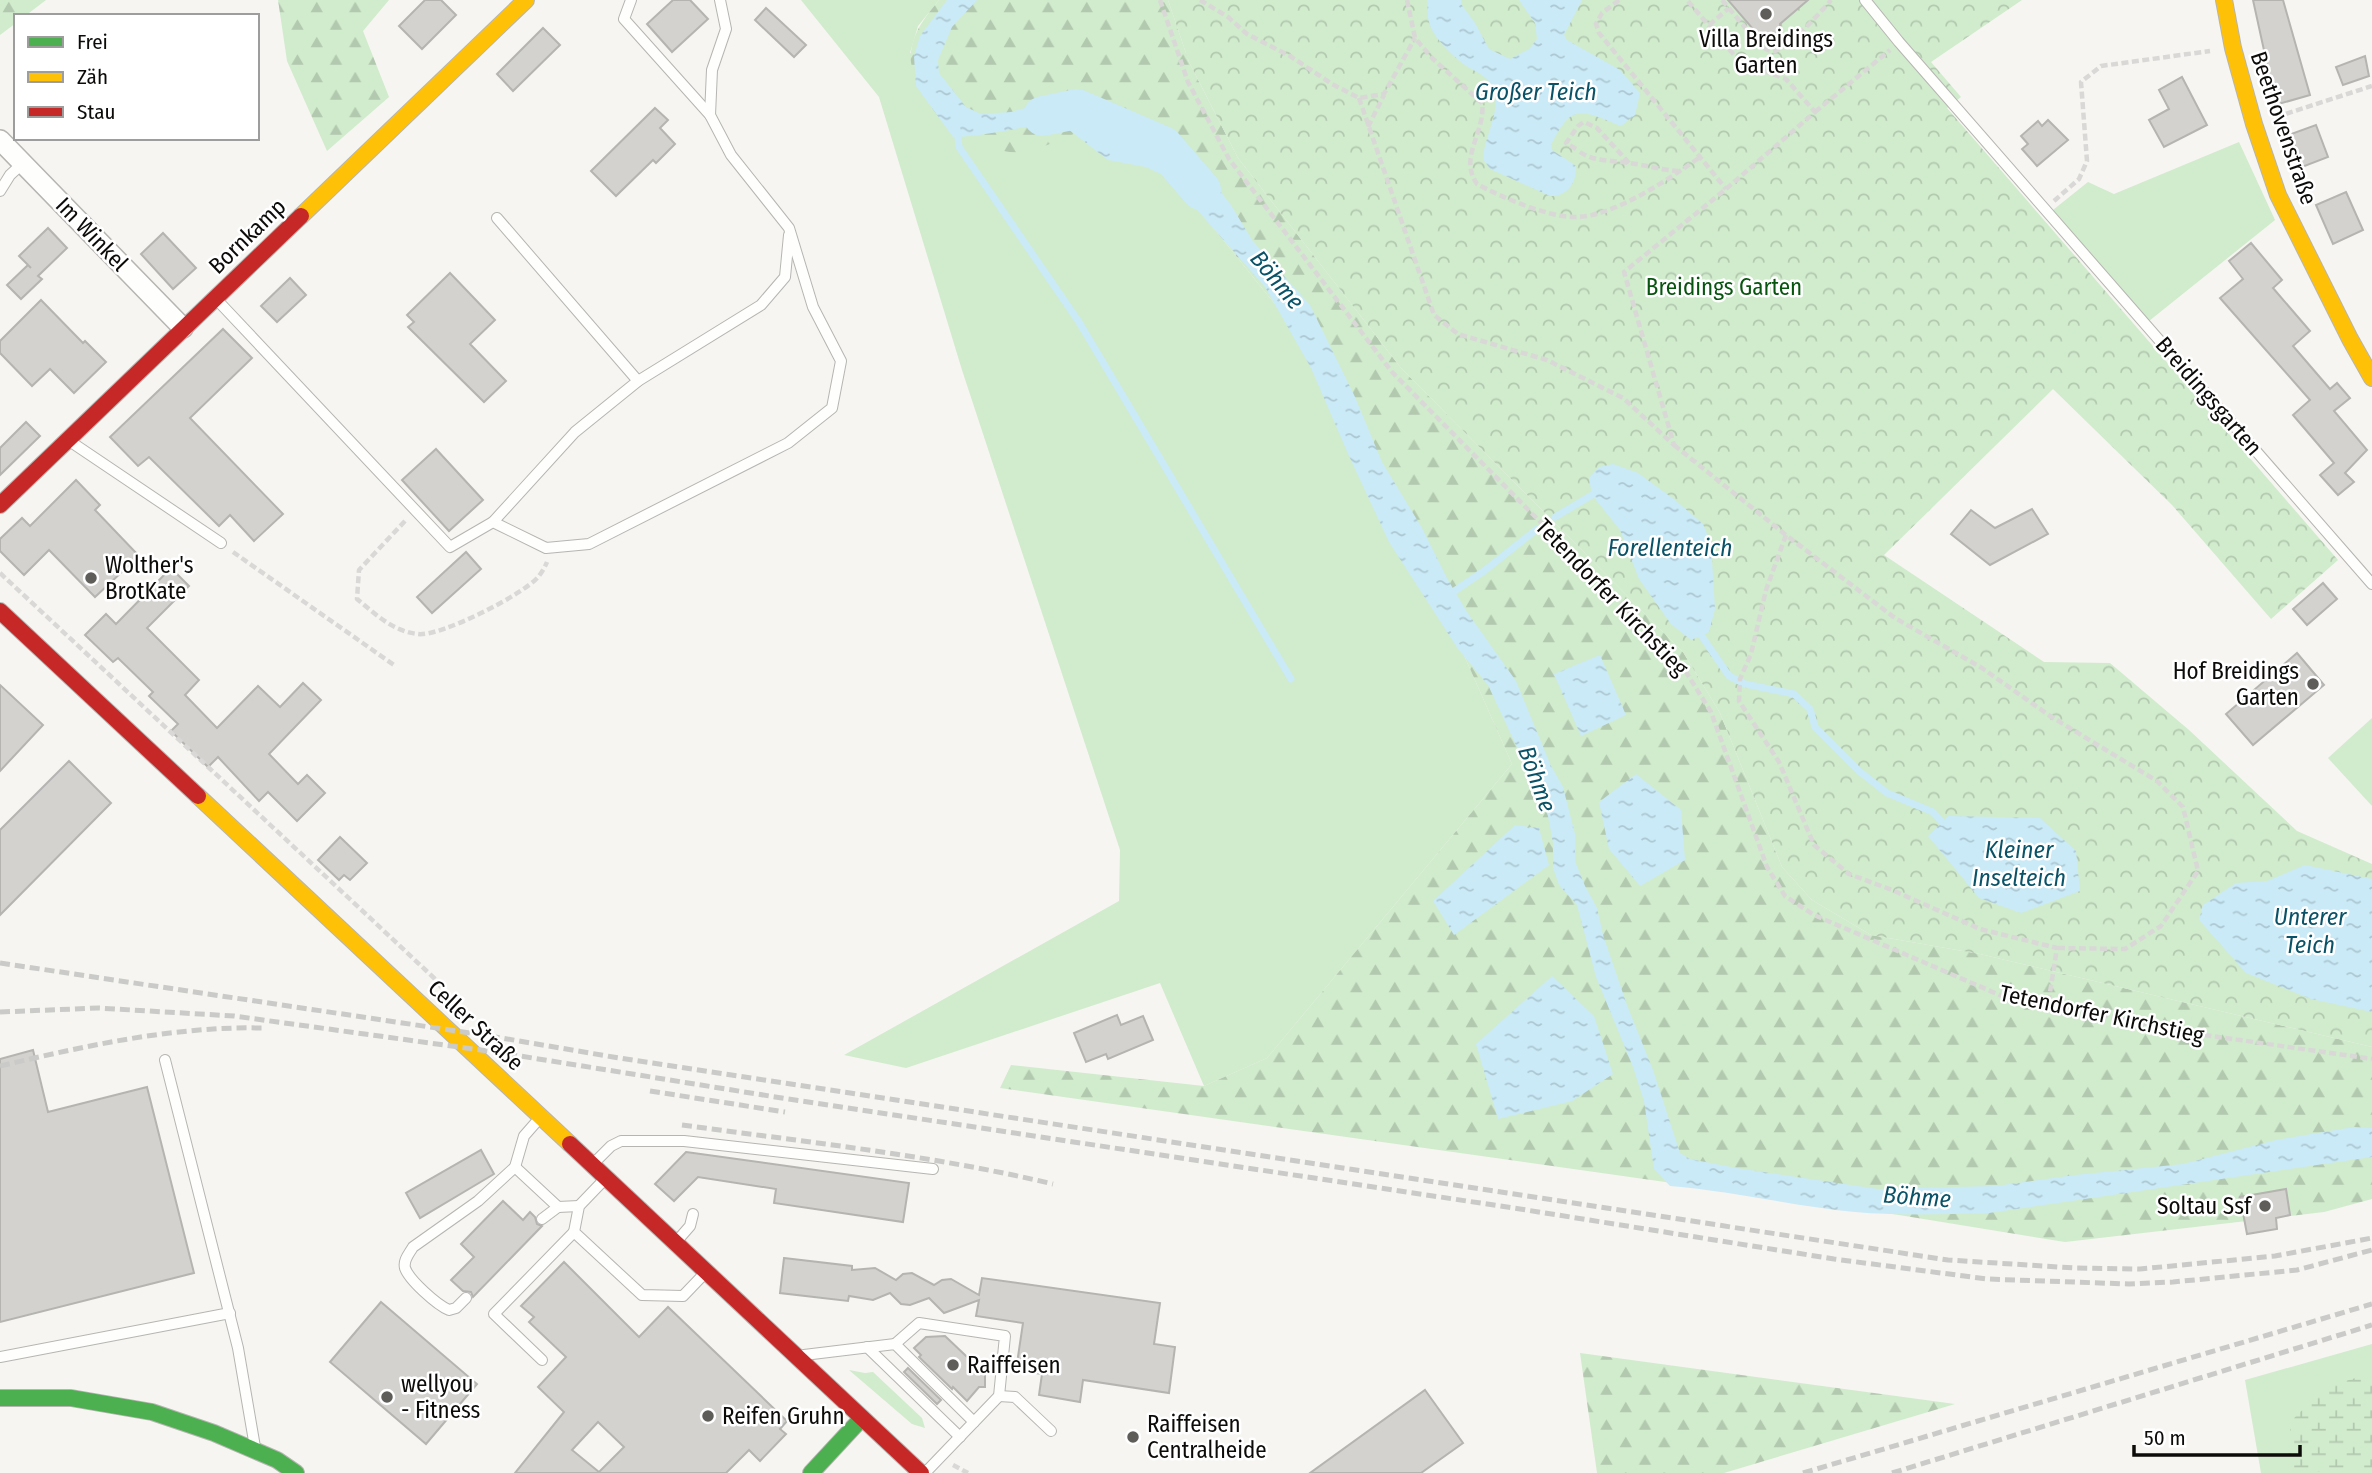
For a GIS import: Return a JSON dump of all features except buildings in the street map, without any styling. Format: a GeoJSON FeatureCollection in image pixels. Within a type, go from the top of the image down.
{"type":"FeatureCollection","features":[{"type":"Feature","properties":{"kind":"street","name":"Bornkamp"},"geometry":{"type":"LineString","coordinates":[[0,505],[526,0]]}},
{"type":"Feature","properties":{"kind":"street","name":"Beethovenstraße"},"geometry":{"type":"LineString","coordinates":[[2224,0],[2233,48],[2254,124],[2278,195],[2372,378]]}},
{"type":"Feature","properties":{"kind":"street","name":"Im Winkel"},"geometry":{"type":"LineString","coordinates":[[0,139],[184,328]]}},
{"type":"Feature","properties":{"kind":"street","name":"Celler Straße"},"geometry":{"type":"LineString","coordinates":[[0,611],[923,1473]]}},
{"type":"Feature","properties":{"kind":"street"},"geometry":{"type":"LineString","coordinates":[[0,1398],[71,1398],[152,1412],[214,1433],[277,1460],[296,1473]]}},
{"type":"Feature","properties":{"kind":"street"},"geometry":{"type":"LineString","coordinates":[[811,1473],[862,1418]]}},
{"type":"Feature","properties":{"kind":"lane"},"geometry":{"type":"LineString","coordinates":[[493,522],[546,548],[589,544],[788,443],[832,408],[841,361],[813,307],[789,228],[731,155],[710,115],[624,19],[631,0]]}},
{"type":"Feature","properties":{"kind":"lane"},"geometry":{"type":"LineString","coordinates":[[710,115],[712,70],[726,29],[720,0]]}},
{"type":"Feature","properties":{"kind":"lane","name":"Breidingsgarten"},"geometry":{"type":"LineString","coordinates":[[1865,0],[2372,584]]}},
{"type":"Feature","properties":{"kind":"lane"},"geometry":{"type":"LineString","coordinates":[[0,191],[4,176],[23,163]]}},
{"type":"Feature","properties":{"kind":"lane"},"geometry":{"type":"LineString","coordinates":[[497,218],[638,381]]}},
{"type":"Feature","properties":{"kind":"lane"},"geometry":{"type":"LineString","coordinates":[[215,298],[450,547],[493,522],[575,432],[638,381],[761,305],[785,277],[789,228]]}},
{"type":"Feature","properties":{"kind":"lane"},"geometry":{"type":"LineString","coordinates":[[68,440],[220,543]]}},
{"type":"Feature","properties":{"kind":"lane"},"geometry":{"type":"LineString","coordinates":[[164,1060],[239,1348],[256,1451]]}},
{"type":"Feature","properties":{"kind":"lane"},"geometry":{"type":"LineString","coordinates":[[466,1298],[456,1308],[449,1310],[441,1306],[413,1280],[405,1268],[405,1258],[413,1247],[478,1201],[515,1167],[524,1136],[541,1117]]}},
{"type":"Feature","properties":{"kind":"lane"},"geometry":{"type":"LineString","coordinates":[[592,1165],[611,1146],[621,1141],[684,1141],[933,1169]]}},
{"type":"Feature","properties":{"kind":"lane"},"geometry":{"type":"LineString","coordinates":[[515,1167],[558,1207]]}},
{"type":"Feature","properties":{"kind":"lane"},"geometry":{"type":"LineString","coordinates":[[542,1360],[494,1314],[574,1232],[579,1206],[606,1178]]}},
{"type":"Feature","properties":{"kind":"lane"},"geometry":{"type":"LineString","coordinates":[[542,1219],[558,1207],[579,1206]]}},
{"type":"Feature","properties":{"kind":"lane"},"geometry":{"type":"LineString","coordinates":[[675,1243],[690,1226],[693,1214]]}},
{"type":"Feature","properties":{"kind":"lane"},"geometry":{"type":"LineString","coordinates":[[574,1232],[642,1295],[682,1296],[706,1272]]}},
{"type":"Feature","properties":{"kind":"lane"},"geometry":{"type":"LineString","coordinates":[[0,1357],[230,1313]]}},
{"type":"Feature","properties":{"kind":"lane"},"geometry":{"type":"LineString","coordinates":[[796,1357],[895,1344],[919,1323],[1005,1336],[999,1396],[923,1473]]}},
{"type":"Feature","properties":{"kind":"lane"},"geometry":{"type":"LineString","coordinates":[[895,1344],[974,1422]]}},
{"type":"Feature","properties":{"kind":"lane"},"geometry":{"type":"LineString","coordinates":[[867,1347],[960,1437]]}},
{"type":"Feature","properties":{"kind":"lane"},"geometry":{"type":"LineString","coordinates":[[999,1396],[1015,1397],[1051,1431]]}},
{"type":"Feature","properties":{"kind":"path","name":"Tetendorfer Kirchstieg"},"geometry":{"type":"LineString","coordinates":[[1160,0],[1188,82],[1229,159],[1392,372],[1681,664],[1711,712],[1767,867],[1785,896],[1814,915],[2002,996],[2205,1035],[2372,1059]]}},
{"type":"Feature","properties":{"kind":"path"},"geometry":{"type":"LineString","coordinates":[[1200,0],[1228,17],[1247,34],[1290,56],[1359,98],[1384,94]]}},
{"type":"Feature","properties":{"kind":"path"},"geometry":{"type":"LineString","coordinates":[[1407,0],[1415,38],[1432,58],[1482,103],[1483,112],[1470,160],[1471,175],[1477,184],[1552,214],[1576,217],[1602,213],[1640,195],[1700,157]]}},
{"type":"Feature","properties":{"kind":"path"},"geometry":{"type":"LineString","coordinates":[[1619,0],[1602,13],[1596,24],[1599,33],[1726,189]]}},
{"type":"Feature","properties":{"kind":"path"},"geometry":{"type":"LineString","coordinates":[[1687,0],[1741,62],[1786,79],[1815,112]]}},
{"type":"Feature","properties":{"kind":"path"},"geometry":{"type":"LineString","coordinates":[[1722,0],[1759,44],[1767,50],[1775,51],[1798,33],[1831,0]]}},
{"type":"Feature","properties":{"kind":"path"},"geometry":{"type":"LineString","coordinates":[[1709,25],[1729,8]]}},
{"type":"Feature","properties":{"kind":"path"},"geometry":{"type":"LineString","coordinates":[[1368,127],[1415,38]]}},
{"type":"Feature","properties":{"kind":"path"},"geometry":{"type":"LineString","coordinates":[[1674,445],[1624,272],[1899,42]]}},
{"type":"Feature","properties":{"kind":"path"},"geometry":{"type":"LineString","coordinates":[[2046,209],[2079,179],[2087,161],[2081,82],[2101,66],[2233,48]]}},
{"type":"Feature","properties":{"kind":"path"},"geometry":{"type":"LineString","coordinates":[[2254,124],[2372,86]]}},
{"type":"Feature","properties":{"kind":"path"},"geometry":{"type":"LineString","coordinates":[[1359,98],[1434,315],[1458,334],[1546,360],[1623,398],[1674,445],[1895,618],[1982,668],[2050,716],[2157,781],[2183,807],[2198,871],[2161,926],[2125,949],[2057,948],[1980,929],[1849,874],[1814,845],[1779,762],[1739,701],[1740,681],[1751,654],[1766,590],[1786,535]]}},
{"type":"Feature","properties":{"kind":"path"},"geometry":{"type":"LineString","coordinates":[[1629,163],[1597,128],[1584,122],[1566,143],[1591,159],[1679,172]]}},
{"type":"Feature","properties":{"kind":"path"},"geometry":{"type":"LineString","coordinates":[[415,510],[359,570],[357,599],[386,623],[419,635],[456,626],[538,578],[547,564],[546,548]]}},
{"type":"Feature","properties":{"kind":"path"},"geometry":{"type":"LineString","coordinates":[[220,543],[394,665]]}},
{"type":"Feature","properties":{"kind":"path"},"geometry":{"type":"LineString","coordinates":[[0,573],[396,942],[440,984],[449,999]]}},
{"type":"Feature","properties":{"kind":"path"},"geometry":{"type":"LineString","coordinates":[[2048,1005],[2057,948]]}},
{"type":"Feature","properties":{"kind":"green space"},"geometry":{"type":"Polygon","coordinates":[[[0,0],[46,0],[28,14],[14,14],[14,24],[0,35],[0,0]]]}},
{"type":"Feature","properties":{"kind":"green space"},"geometry":{"type":"Polygon","coordinates":[[[278,0],[389,0],[363,31],[389,97],[327,151],[287,61],[278,0]]]}},
{"type":"Feature","properties":{"kind":"green space"},"geometry":{"type":"Polygon","coordinates":[[[801,0],[939,0],[918,26],[910,53],[1153,153],[1295,329],[1452,628],[1512,764],[1267,1058],[1204,1086],[1160,983],[906,1068],[844,1055],[1119,901],[1120,850],[962,370],[879,97],[801,0]]]}},
{"type":"Feature","properties":{"kind":"green space"},"geometry":{"type":"Polygon","coordinates":[[[939,0],[1168,0],[1189,62],[1238,158],[1401,368],[1683,652],[1720,713],[1782,867],[1812,900],[1871,935],[1980,954],[2372,1047],[2372,1199],[2324,1212],[2065,1242],[1899,1215],[1000,1088],[1011,1065],[1204,1086],[1267,1058],[1512,764],[1452,628],[1295,329],[1153,153],[1090,127],[1043,147],[1019,153],[982,144],[948,127],[922,92],[911,60],[918,30],[939,0]]]}},
{"type":"Feature","properties":{"kind":"green space","name":"Breidings Garten"},"geometry":{"type":"Polygon","coordinates":[[[1168,0],[2022,0],[1931,62],[1961,97],[1947,108],[2338,560],[2271,619],[2172,505],[2053,389],[1884,555],[2044,662],[2110,663],[2189,730],[2297,831],[2372,864],[2372,1047],[1980,954],[1871,935],[1812,900],[1782,867],[1720,713],[1683,652],[1401,368],[1238,158],[1189,62],[1168,0]]]}},
{"type":"Feature","properties":{"kind":"green space"},"geometry":{"type":"Polygon","coordinates":[[[2239,142],[2275,220],[2149,321],[2053,210],[2088,182],[2114,194],[2239,142]]]}},
{"type":"Feature","properties":{"kind":"green space"},"geometry":{"type":"Polygon","coordinates":[[[2372,718],[2372,806],[2328,758],[2372,718]]]}},
{"type":"Feature","properties":{"kind":"green space"},"geometry":{"type":"Polygon","coordinates":[[[2372,1344],[2372,1473],[2261,1473],[2245,1380],[2372,1344]]]}},
{"type":"Feature","properties":{"kind":"green space"},"geometry":{"type":"Polygon","coordinates":[[[1580,1353],[1955,1404],[1724,1473],[1597,1473],[1580,1353]]]}},
{"type":"Feature","properties":{"kind":"green space"},"geometry":{"type":"Polygon","coordinates":[[[849,1370],[873,1372],[922,1418],[925,1428],[912,1424],[849,1370]]]}},
{"type":"Feature","properties":{"kind":"green space"},"geometry":{"type":"Polygon","coordinates":[[[2372,1373],[2372,1468],[2330,1472],[2287,1470],[2291,1421],[2326,1387],[2372,1373]]]}},
{"type":"Feature","properties":{"kind":"water"},"geometry":{"type":"Polygon","coordinates":[[[947,0],[977,0],[952,27],[938,60],[939,73],[966,107],[981,114],[1011,112],[1040,104],[1070,103],[1088,111],[1109,127],[1173,152],[1213,182],[1231,205],[1252,240],[1310,305],[1355,397],[1382,462],[1422,528],[1467,612],[1516,681],[1551,766],[1563,787],[1575,834],[1575,861],[1597,908],[1603,935],[1653,1070],[1680,1153],[1690,1159],[1736,1168],[1878,1189],[1996,1186],[2183,1164],[2276,1140],[2354,1127],[2372,1128],[2372,1157],[1989,1213],[1855,1212],[1670,1186],[1654,1169],[1644,1101],[1596,977],[1577,905],[1559,885],[1553,868],[1553,843],[1548,816],[1535,786],[1488,685],[1458,649],[1389,542],[1311,368],[1265,287],[1169,178],[1146,167],[1108,160],[1059,122],[953,137],[916,86],[914,56],[920,36],[947,0]]]}},
{"type":"Feature","properties":{"kind":"water","name":"Großer Teich"},"geometry":{"type":"Polygon","coordinates":[[[1427,0],[1461,0],[1489,49],[1510,59],[1529,49],[1537,39],[1535,23],[1519,0],[1582,0],[1564,35],[1567,40],[1620,70],[1640,93],[1635,115],[1621,126],[1596,116],[1579,113],[1565,122],[1551,145],[1552,150],[1576,166],[1576,172],[1570,187],[1556,196],[1550,196],[1490,169],[1483,159],[1494,116],[1494,90],[1485,77],[1462,63],[1438,39],[1429,22],[1427,0]]]}},
{"type":"Feature","properties":{"kind":"water","name":"Forellenteich"},"geometry":{"type":"Polygon","coordinates":[[[1613,464],[1638,473],[1703,524],[1711,544],[1715,609],[1709,632],[1691,640],[1671,624],[1639,579],[1620,530],[1592,495],[1589,478],[1599,467],[1613,464]]]}},
{"type":"Feature","properties":{"kind":"water"},"geometry":{"type":"Polygon","coordinates":[[[1600,655],[1626,715],[1581,736],[1554,674],[1600,655]]]}},
{"type":"Feature","properties":{"kind":"water"},"geometry":{"type":"Polygon","coordinates":[[[1636,774],[1681,810],[1685,860],[1640,886],[1609,849],[1599,802],[1636,774]]]}},
{"type":"Feature","properties":{"kind":"water","name":"Kleiner Inselteich"},"geometry":{"type":"Polygon","coordinates":[[[1948,816],[2040,818],[2076,851],[2080,891],[2021,913],[1979,898],[1928,836],[1948,816]]]}},
{"type":"Feature","properties":{"kind":"water"},"geometry":{"type":"Polygon","coordinates":[[[1515,825],[1539,828],[1549,865],[1454,935],[1433,901],[1515,825]]]}},
{"type":"Feature","properties":{"kind":"water","name":"Unterer Teich"},"geometry":{"type":"Polygon","coordinates":[[[2305,865],[2372,879],[2372,1012],[2311,999],[2246,973],[2199,920],[2203,905],[2236,883],[2267,881],[2305,865]]]}},
{"type":"Feature","properties":{"kind":"water"},"geometry":{"type":"Polygon","coordinates":[[[1552,976],[1594,1016],[1613,1074],[1572,1101],[1498,1119],[1476,1044],[1552,976]]]}},
{"type":"Feature","properties":{"kind":"waterway","name":"Böhme"},"geometry":{"type":"LineString","coordinates":[[1043,116],[1077,109],[1163,146],[1201,190]]}},
{"type":"Feature","properties":{"kind":"waterway"},"geometry":{"type":"LineString","coordinates":[[957,129],[959,147],[1079,322],[1291,679]]}},
{"type":"Feature","properties":{"kind":"waterway"},"geometry":{"type":"LineString","coordinates":[[1555,517],[1592,495]]}},
{"type":"Feature","properties":{"kind":"waterway"},"geometry":{"type":"LineString","coordinates":[[1450,594],[1537,529]]}},
{"type":"Feature","properties":{"kind":"waterway"},"geometry":{"type":"LineString","coordinates":[[1701,635],[1729,676],[1745,684],[1794,694],[1810,709],[1815,727],[1859,771],[1887,793],[1933,812],[1942,822]]}},
{"type":"Feature","properties":{"kind":"railway"},"geometry":{"type":"LineString","coordinates":[[0,963],[1948,1260],[2140,1269],[2275,1256],[2372,1238]]}},
{"type":"Feature","properties":{"kind":"railway"},"geometry":{"type":"LineString","coordinates":[[0,1012],[98,1008],[234,1016],[495,1052],[1834,1259],[1987,1279],[2129,1284],[2173,1282],[2297,1270],[2372,1250]]}},
{"type":"Feature","properties":{"kind":"railway"},"geometry":{"type":"LineString","coordinates":[[0,1066],[163,1034],[262,1028]]}},
{"type":"Feature","properties":{"kind":"railway"},"geometry":{"type":"LineString","coordinates":[[650,1091],[785,1112]]}},
{"type":"Feature","properties":{"kind":"railway"},"geometry":{"type":"LineString","coordinates":[[682,1125],[915,1157],[1053,1184]]}},
{"type":"Feature","properties":{"kind":"railway"},"geometry":{"type":"LineString","coordinates":[[1803,1473],[2372,1304]]}},
{"type":"Feature","properties":{"kind":"railway"},"geometry":{"type":"LineString","coordinates":[[1892,1473],[2372,1325]]}},
{"type":"Feature","properties":{"kind":"traffic: fast"},"geometry":{"type":"LineString","coordinates":[[0,1398],[71,1398],[152,1412],[214,1433],[277,1460],[296,1473]]}},
{"type":"Feature","properties":{"kind":"traffic: fast"},"geometry":{"type":"LineString","coordinates":[[811,1473],[862,1418]]}},
{"type":"Feature","properties":{"kind":"traffic: slow"},"geometry":{"type":"LineString","coordinates":[[301,216],[526,0]]}},
{"type":"Feature","properties":{"kind":"traffic: slow"},"geometry":{"type":"LineString","coordinates":[[2224,0],[2233,48],[2254,124],[2278,195],[2372,378]]}},
{"type":"Feature","properties":{"kind":"traffic: slow"},"geometry":{"type":"LineString","coordinates":[[198,796],[570,1144]]}},
{"type":"Feature","properties":{"kind":"traffic: jam"},"geometry":{"type":"LineString","coordinates":[[0,505],[301,216]]}},
{"type":"Feature","properties":{"kind":"traffic: jam"},"geometry":{"type":"LineString","coordinates":[[0,611],[198,796]]}},
{"type":"Feature","properties":{"kind":"traffic: jam"},"geometry":{"type":"LineString","coordinates":[[570,1144],[921,1473]]}},
{"type":"Feature","properties":{"kind":"place","name":"Villa Breidings Garten"},"geometry":{"type":"Point","coordinates":[1766,14]}},
{"type":"Feature","properties":{"kind":"place","name":"Wolther's BrotKate"},"geometry":{"type":"Point","coordinates":[91,578]}},
{"type":"Feature","properties":{"kind":"place","name":"Hof Breidings Garten"},"geometry":{"type":"Point","coordinates":[2313,684]}},
{"type":"Feature","properties":{"kind":"place","name":"Soltau Ssf"},"geometry":{"type":"Point","coordinates":[2265,1206]}},
{"type":"Feature","properties":{"kind":"place","name":"Raiffeisen"},"geometry":{"type":"Point","coordinates":[953,1365]}},
{"type":"Feature","properties":{"kind":"place","name":"wellyou - Fitness"},"geometry":{"type":"Point","coordinates":[387,1397]}},
{"type":"Feature","properties":{"kind":"place","name":"Reifen Gruhn"},"geometry":{"type":"Point","coordinates":[708,1416]}},
{"type":"Feature","properties":{"kind":"place","name":"Raiffeisen Centralheide"},"geometry":{"type":"Point","coordinates":[1133,1437]}}]}
